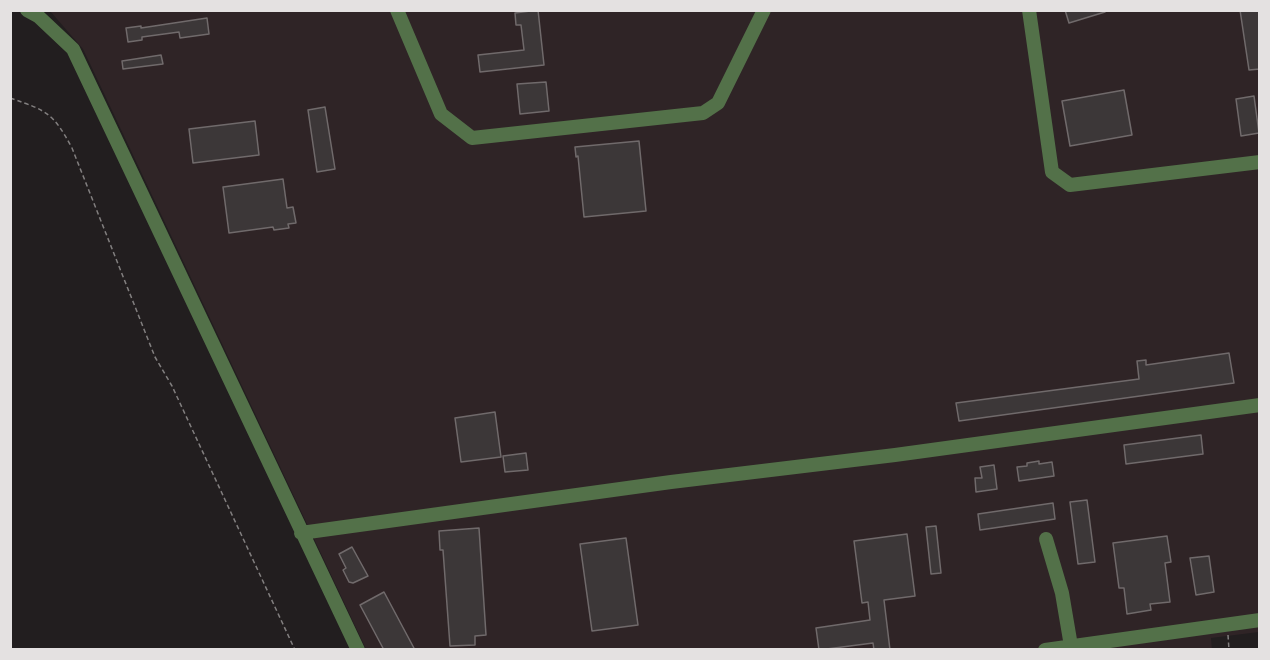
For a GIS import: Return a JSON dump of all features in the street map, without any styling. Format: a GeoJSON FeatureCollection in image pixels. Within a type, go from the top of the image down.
{"type":"FeatureCollection","features":[{"type":"Feature","properties":{"kind":"street"},"geometry":{"type":"LineString","coordinates":[[27,10],[38,16],[73,50],[358,650]]}},
{"type":"Feature","properties":{"kind":"street"},"geometry":{"type":"LineString","coordinates":[[397,10],[441,114],[472,138],[703,113],[718,102],[764,10]]}},
{"type":"Feature","properties":{"kind":"street"},"geometry":{"type":"LineString","coordinates":[[1029,10],[1052,172],[1070,185],[1260,162]]}},
{"type":"Feature","properties":{"kind":"street"},"geometry":{"type":"LineString","coordinates":[[301,533],[1260,405]]}},
{"type":"Feature","properties":{"kind":"street"},"geometry":{"type":"LineString","coordinates":[[1046,539],[1062,593],[1071,646]]}},
{"type":"Feature","properties":{"kind":"street"},"geometry":{"type":"LineString","coordinates":[[1045,650],[1071,646],[1110,645],[1260,620]]}},
{"type":"Feature","properties":{"kind":"path"},"geometry":{"type":"LineString","coordinates":[[10,98],[42,109],[59,124],[72,148],[155,357],[172,386],[295,650]]}},
{"type":"Feature","properties":{"kind":"shaded area"},"geometry":{"type":"Polygon","coordinates":[[[50,11],[1259,11],[1259,632],[1211,638],[1212,650],[366,649],[83,49],[50,11]]]}},
{"type":"Feature","properties":{"kind":"building"},"geometry":{"type":"Polygon","coordinates":[[[538,10],[544,65],[480,72],[478,55],[524,50],[521,25],[516,25],[515,13],[538,10]]]}},
{"type":"Feature","properties":{"kind":"building"},"geometry":{"type":"Polygon","coordinates":[[[1065,10],[1105,10],[1105,12],[1069,23],[1065,10]]]}},
{"type":"Feature","properties":{"kind":"building"},"geometry":{"type":"Polygon","coordinates":[[[1240,10],[1260,10],[1260,69],[1249,70],[1240,10]]]}},
{"type":"Feature","properties":{"kind":"building"},"geometry":{"type":"Polygon","coordinates":[[[207,18],[209,34],[180,38],[179,32],[142,37],[142,40],[128,42],[126,28],[141,26],[141,28],[207,18]]]}},
{"type":"Feature","properties":{"kind":"building"},"geometry":{"type":"Polygon","coordinates":[[[161,55],[163,64],[123,69],[122,61],[161,55]]]}},
{"type":"Feature","properties":{"kind":"building"},"geometry":{"type":"Polygon","coordinates":[[[546,82],[549,111],[520,114],[517,84],[546,82]]]}},
{"type":"Feature","properties":{"kind":"building"},"geometry":{"type":"Polygon","coordinates":[[[1124,90],[1132,135],[1070,146],[1062,101],[1124,90]]]}},
{"type":"Feature","properties":{"kind":"building"},"geometry":{"type":"Polygon","coordinates":[[[1254,96],[1259,133],[1241,136],[1236,99],[1254,96]]]}},
{"type":"Feature","properties":{"kind":"building"},"geometry":{"type":"Polygon","coordinates":[[[325,107],[335,169],[317,172],[308,110],[325,107]]]}},
{"type":"Feature","properties":{"kind":"building"},"geometry":{"type":"Polygon","coordinates":[[[255,121],[259,155],[193,163],[189,129],[255,121]]]}},
{"type":"Feature","properties":{"kind":"building"},"geometry":{"type":"Polygon","coordinates":[[[639,141],[646,211],[584,217],[578,156],[576,157],[575,147],[639,141]]]}},
{"type":"Feature","properties":{"kind":"building"},"geometry":{"type":"Polygon","coordinates":[[[283,179],[287,208],[293,207],[296,223],[288,224],[289,228],[274,230],[273,227],[229,233],[223,187],[283,179]]]}},
{"type":"Feature","properties":{"kind":"building"},"geometry":{"type":"Polygon","coordinates":[[[1229,353],[1234,383],[959,421],[956,403],[1139,379],[1137,361],[1146,360],[1146,365],[1229,353]]]}},
{"type":"Feature","properties":{"kind":"building"},"geometry":{"type":"Polygon","coordinates":[[[495,412],[501,457],[461,462],[455,418],[495,412]]]}},
{"type":"Feature","properties":{"kind":"building"},"geometry":{"type":"Polygon","coordinates":[[[1201,435],[1203,454],[1126,464],[1124,445],[1201,435]]]}},
{"type":"Feature","properties":{"kind":"building"},"geometry":{"type":"Polygon","coordinates":[[[526,453],[528,470],[505,472],[503,456],[526,453]]]}},
{"type":"Feature","properties":{"kind":"building"},"geometry":{"type":"Polygon","coordinates":[[[1039,461],[1039,464],[1052,462],[1054,476],[1019,481],[1017,467],[1039,461]]]}},
{"type":"Feature","properties":{"kind":"building"},"geometry":{"type":"Polygon","coordinates":[[[994,465],[997,489],[976,492],[975,478],[982,478],[980,467],[994,465]]]}},
{"type":"Feature","properties":{"kind":"building"},"geometry":{"type":"Polygon","coordinates":[[[1087,500],[1095,562],[1078,564],[1070,502],[1087,500]]]}},
{"type":"Feature","properties":{"kind":"building"},"geometry":{"type":"Polygon","coordinates":[[[1053,503],[1055,519],[980,530],[978,514],[1053,503]]]}},
{"type":"Feature","properties":{"kind":"building"},"geometry":{"type":"Polygon","coordinates":[[[936,526],[941,573],[931,574],[926,527],[936,526]]]}},
{"type":"Feature","properties":{"kind":"building"},"geometry":{"type":"Polygon","coordinates":[[[479,528],[486,635],[475,636],[475,645],[450,646],[443,550],[440,550],[439,531],[479,528]]]}},
{"type":"Feature","properties":{"kind":"building"},"geometry":{"type":"Polygon","coordinates":[[[907,534],[915,596],[884,600],[890,650],[874,650],[873,643],[819,650],[816,628],[870,620],[868,602],[862,603],[854,541],[907,534]]]}},
{"type":"Feature","properties":{"kind":"building"},"geometry":{"type":"Polygon","coordinates":[[[1167,536],[1171,562],[1165,563],[1170,602],[1150,604],[1151,610],[1127,614],[1124,588],[1119,588],[1113,543],[1167,536]]]}},
{"type":"Feature","properties":{"kind":"building"},"geometry":{"type":"Polygon","coordinates":[[[626,538],[638,625],[592,631],[580,544],[626,538]]]}},
{"type":"Feature","properties":{"kind":"building"},"geometry":{"type":"Polygon","coordinates":[[[352,547],[368,576],[353,583],[349,582],[343,570],[346,568],[339,554],[352,547]]]}},
{"type":"Feature","properties":{"kind":"building"},"geometry":{"type":"Polygon","coordinates":[[[1209,556],[1214,592],[1196,595],[1190,558],[1209,556]]]}},
{"type":"Feature","properties":{"kind":"building"},"geometry":{"type":"Polygon","coordinates":[[[384,592],[415,650],[384,650],[360,605],[384,592]]]}}]}
